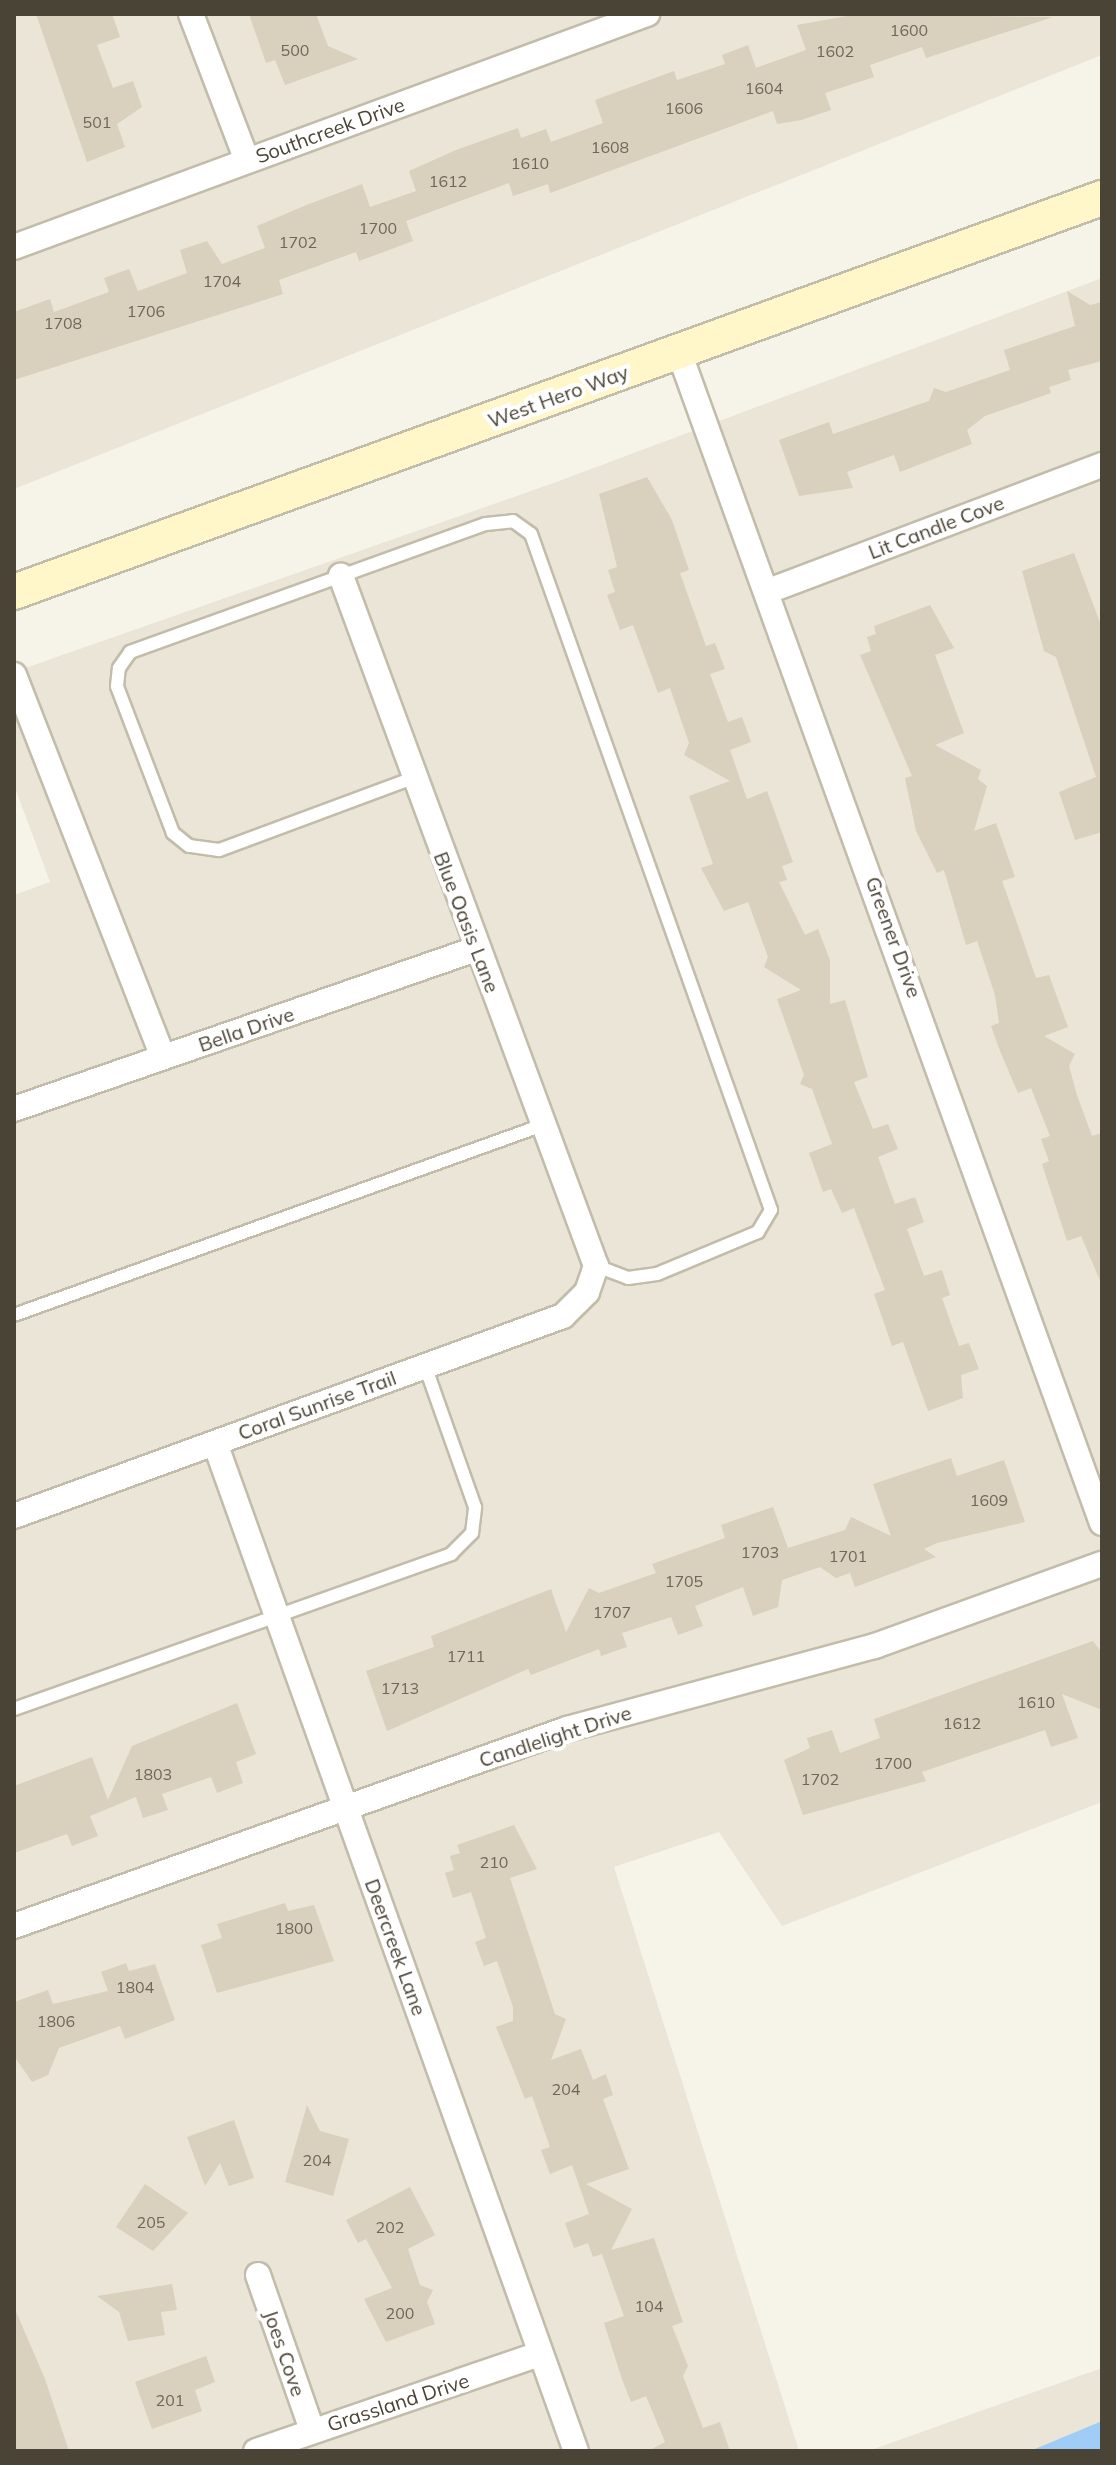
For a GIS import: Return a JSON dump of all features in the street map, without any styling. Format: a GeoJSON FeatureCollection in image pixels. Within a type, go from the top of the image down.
{"type":"FeatureCollection","features":[{"type":"Feature","properties":{"kind":"main road","name":"West Hero Way"},"geometry":{"type":"LineString","coordinates":[[14,592],[1102,198]]}},
{"type":"Feature","properties":{"kind":"street"},"geometry":{"type":"LineString","coordinates":[[191,14],[247,161]]}},
{"type":"Feature","properties":{"kind":"street","name":"Southcreek Drive"},"geometry":{"type":"LineString","coordinates":[[14,247],[247,161],[592,23],[647,14]]}},
{"type":"Feature","properties":{"kind":"street","name":"Greener Drive"},"geometry":{"type":"LineString","coordinates":[[679,352],[771,590],[1102,1523]]}},
{"type":"Feature","properties":{"kind":"street","name":"Lit Candle Cove"},"geometry":{"type":"LineString","coordinates":[[771,590],[1102,465]]}},
{"type":"Feature","properties":{"kind":"street","name":"Blue Oasis Lane"},"geometry":{"type":"LineString","coordinates":[[341,576],[413,778],[596,1266]]}},
{"type":"Feature","properties":{"kind":"street"},"geometry":{"type":"LineString","coordinates":[[14,675],[163,1057]]}},
{"type":"Feature","properties":{"kind":"street","name":"Bella Drive"},"geometry":{"type":"LineString","coordinates":[[14,1109],[477,949]]}},
{"type":"Feature","properties":{"kind":"street","name":"Coral Sunrise Trail"},"geometry":{"type":"LineString","coordinates":[[14,1516],[563,1316],[587,1292],[596,1266]]}},
{"type":"Feature","properties":{"kind":"street","name":"Deercreek Lane"},"geometry":{"type":"LineString","coordinates":[[215,1443],[576,2451]]}},
{"type":"Feature","properties":{"kind":"street","name":"Candlelight Drive"},"geometry":{"type":"LineString","coordinates":[[14,1926],[567,1729],[875,1646],[1102,1564]]}},
{"type":"Feature","properties":{"kind":"street","name":"Joes Cove"},"geometry":{"type":"LineString","coordinates":[[258,2275],[312,2430]]}},
{"type":"Feature","properties":{"kind":"street","name":"Grassland Drive"},"geometry":{"type":"LineString","coordinates":[[256,2451],[540,2354]]}},
{"type":"Feature","properties":{"kind":"lane"},"geometry":{"type":"LineString","coordinates":[[413,778],[219,850],[189,846],[173,833],[117,686],[130,652],[486,524],[513,521],[531,534],[771,1210],[758,1232],[657,1274],[628,1278],[596,1266]]}},
{"type":"Feature","properties":{"kind":"lane"},"geometry":{"type":"LineString","coordinates":[[14,1315],[543,1125]]}},
{"type":"Feature","properties":{"kind":"lane"},"geometry":{"type":"LineString","coordinates":[[14,1709],[451,1554],[472,1533],[475,1507],[425,1366]]}},
{"type":"Feature","properties":{"kind":"shaded area"},"geometry":{"type":"Polygon","coordinates":[[[14,14],[1102,14],[1102,55],[14,489],[14,14]]]}},
{"type":"Feature","properties":{"kind":"shaded area"},"geometry":{"type":"Polygon","coordinates":[[[1102,278],[1102,1802],[782,1926],[719,1832],[614,1867],[799,2451],[14,2451],[14,895],[50,882],[14,785],[14,672],[551,484],[1102,278]]]}},
{"type":"Feature","properties":{"kind":"shaded area"},"geometry":{"type":"Polygon","coordinates":[[[1102,2368],[1102,2451],[868,2451],[1102,2368]]]}},
{"type":"Feature","properties":{"kind":"water"},"geometry":{"type":"Polygon","coordinates":[[[1102,2421],[1102,2451],[1030,2451],[1102,2421]]]}},
{"type":"Feature","properties":{"kind":"building"},"geometry":{"type":"Polygon","coordinates":[[[36,14],[112,14],[120,37],[97,45],[113,88],[133,81],[142,107],[117,124],[125,147],[87,162],[36,14]]]}},
{"type":"Feature","properties":{"kind":"building"},"geometry":{"type":"Polygon","coordinates":[[[249,14],[316,14],[328,46],[358,59],[285,85],[275,60],[266,63],[249,14]]]}},
{"type":"Feature","properties":{"kind":"building"},"geometry":{"type":"Polygon","coordinates":[[[858,14],[1053,17],[926,58],[922,47],[870,65],[874,77],[825,93],[831,110],[801,120],[777,124],[773,111],[550,193],[548,184],[513,196],[509,183],[406,221],[413,241],[359,261],[356,252],[279,280],[283,294],[14,380],[14,312],[50,299],[54,312],[109,292],[104,278],[129,269],[138,291],[187,273],[180,250],[207,241],[222,264],[265,248],[257,226],[304,206],[362,184],[370,207],[416,191],[409,171],[456,150],[518,128],[521,138],[546,129],[551,142],[603,123],[595,100],[674,71],[677,80],[725,64],[722,55],[748,45],[756,68],[806,50],[797,25],[858,14]]]}},
{"type":"Feature","properties":{"kind":"building"},"geometry":{"type":"Polygon","coordinates":[[[1067,291],[1090,305],[1102,302],[1102,361],[1068,370],[1071,380],[1049,387],[1051,393],[985,416],[967,430],[972,444],[900,472],[894,455],[847,472],[853,488],[799,496],[779,440],[829,422],[833,434],[929,401],[934,388],[946,392],[1010,370],[1004,350],[1075,326],[1067,291]]]}},
{"type":"Feature","properties":{"kind":"building"},"geometry":{"type":"Polygon","coordinates":[[[647,477],[672,520],[689,570],[680,573],[706,646],[715,643],[725,669],[710,674],[728,722],[742,717],[751,742],[730,750],[747,799],[767,791],[793,862],[782,866],[787,880],[779,882],[805,935],[818,929],[830,960],[830,1004],[845,1000],[868,1077],[854,1082],[873,1129],[888,1124],[898,1149],[878,1157],[895,1204],[915,1197],[924,1222],[907,1229],[924,1276],[942,1270],[950,1295],[942,1298],[959,1346],[969,1343],[979,1369],[961,1375],[963,1398],[928,1411],[903,1342],[892,1346],[874,1294],[885,1290],[854,1208],[842,1213],[831,1189],[823,1192],[809,1153],[832,1144],[812,1089],[800,1084],[804,1075],[777,999],[801,990],[764,967],[768,957],[748,902],[724,911],[701,868],[713,864],[689,796],[730,781],[684,755],[689,743],[670,688],[658,693],[633,625],[620,630],[607,595],[615,592],[608,570],[617,567],[599,494],[647,477]]]}},
{"type":"Feature","properties":{"kind":"building"},"geometry":{"type":"Polygon","coordinates":[[[1074,553],[1102,628],[1102,832],[1075,840],[1059,792],[1096,777],[1056,657],[1044,651],[1022,571],[1074,553]]]}},
{"type":"Feature","properties":{"kind":"building"},"geometry":{"type":"Polygon","coordinates":[[[930,605],[954,648],[935,655],[964,733],[935,745],[981,770],[978,779],[987,786],[974,831],[996,823],[1015,877],[1002,881],[1036,978],[1049,975],[1068,1027],[1044,1036],[1075,1054],[1069,1066],[1077,1095],[1092,1136],[1102,1133],[1102,1285],[1081,1236],[1067,1241],[1042,1164],[1049,1161],[1041,1139],[1050,1136],[1031,1088],[1018,1093],[1000,1051],[991,1026],[999,1023],[995,995],[977,941],[966,945],[944,870],[937,873],[916,831],[905,778],[912,776],[860,655],[871,651],[867,637],[876,634],[874,626],[930,605]]]}},
{"type":"Feature","properties":{"kind":"building"},"geometry":{"type":"Polygon","coordinates":[[[951,1458],[957,1476],[1004,1460],[1025,1522],[937,1543],[924,1549],[936,1557],[855,1587],[850,1573],[836,1578],[820,1567],[782,1580],[778,1607],[753,1616],[743,1587],[695,1606],[703,1626],[678,1635],[671,1617],[622,1633],[627,1647],[601,1656],[599,1649],[531,1675],[528,1669],[387,1731],[366,1671],[434,1647],[431,1636],[551,1589],[566,1632],[589,1588],[599,1593],[656,1573],[652,1564],[725,1538],[721,1525],[773,1507],[788,1548],[845,1530],[851,1517],[891,1536],[873,1484],[951,1458]]]}},
{"type":"Feature","properties":{"kind":"building"},"geometry":{"type":"Polygon","coordinates":[[[1093,1641],[1102,1653],[1102,1710],[1062,1694],[1078,1738],[1051,1747],[1045,1730],[922,1772],[926,1781],[803,1815],[784,1760],[810,1748],[807,1738],[832,1730],[840,1753],[880,1738],[874,1719],[1093,1641]]]}},
{"type":"Feature","properties":{"kind":"building"},"geometry":{"type":"Polygon","coordinates":[[[237,1703],[256,1754],[236,1762],[243,1783],[217,1793],[211,1777],[162,1794],[168,1810],[143,1818],[136,1797],[90,1816],[98,1836],[72,1846],[67,1834],[14,1853],[14,1786],[92,1757],[108,1800],[132,1746],[237,1703]]]}},
{"type":"Feature","properties":{"kind":"building"},"geometry":{"type":"Polygon","coordinates":[[[514,1825],[537,1869],[510,1878],[555,2014],[566,2019],[551,2060],[581,2049],[593,2080],[606,2074],[613,2095],[603,2099],[629,2169],[586,2184],[632,2209],[611,2250],[654,2238],[683,2322],[672,2326],[688,2366],[683,2376],[703,2428],[720,2422],[730,2451],[648,2451],[665,2442],[646,2396],[631,2402],[622,2379],[604,2323],[624,2316],[602,2254],[593,2257],[588,2243],[574,2248],[565,2223],[589,2214],[572,2165],[550,2174],[541,2150],[550,2147],[532,2096],[525,2099],[496,2027],[513,2021],[513,2007],[497,1961],[484,1966],[475,1942],[486,1938],[471,1892],[453,1898],[445,1873],[454,1870],[450,1856],[460,1853],[457,1845],[514,1825]]]}},
{"type":"Feature","properties":{"kind":"building"},"geometry":{"type":"Polygon","coordinates":[[[285,1903],[288,1911],[314,1905],[334,1961],[217,1993],[201,1945],[222,1938],[217,1924],[285,1903]]]}},
{"type":"Feature","properties":{"kind":"building"},"geometry":{"type":"Polygon","coordinates":[[[126,1963],[129,1971],[155,1964],[175,2020],[125,2039],[120,2026],[59,2048],[48,2075],[32,2082],[14,2056],[14,2002],[48,1990],[53,2004],[108,1991],[101,1972],[126,1963]]]}},
{"type":"Feature","properties":{"kind":"building"},"geometry":{"type":"Polygon","coordinates":[[[307,2105],[320,2131],[349,2139],[333,2196],[285,2182],[307,2105]]]}},
{"type":"Feature","properties":{"kind":"building"},"geometry":{"type":"Polygon","coordinates":[[[234,2120],[254,2178],[229,2186],[220,2163],[205,2186],[187,2137],[234,2120]]]}},
{"type":"Feature","properties":{"kind":"building"},"geometry":{"type":"Polygon","coordinates":[[[145,2184],[188,2213],[153,2251],[116,2227],[145,2184]]]}},
{"type":"Feature","properties":{"kind":"building"},"geometry":{"type":"Polygon","coordinates":[[[410,2187],[435,2235],[408,2249],[420,2285],[433,2290],[427,2302],[435,2324],[386,2342],[364,2299],[392,2288],[366,2239],[358,2243],[346,2220],[410,2187]]]}},
{"type":"Feature","properties":{"kind":"building"},"geometry":{"type":"Polygon","coordinates":[[[172,2284],[177,2310],[161,2312],[165,2335],[128,2341],[119,2312],[97,2296],[172,2284]]]}},
{"type":"Feature","properties":{"kind":"building"},"geometry":{"type":"Polygon","coordinates":[[[14,2307],[45,2379],[69,2451],[14,2451],[14,2307]]]}},
{"type":"Feature","properties":{"kind":"building"},"geometry":{"type":"Polygon","coordinates":[[[206,2356],[215,2382],[195,2390],[202,2411],[152,2429],[135,2382],[206,2356]]]}}]}
